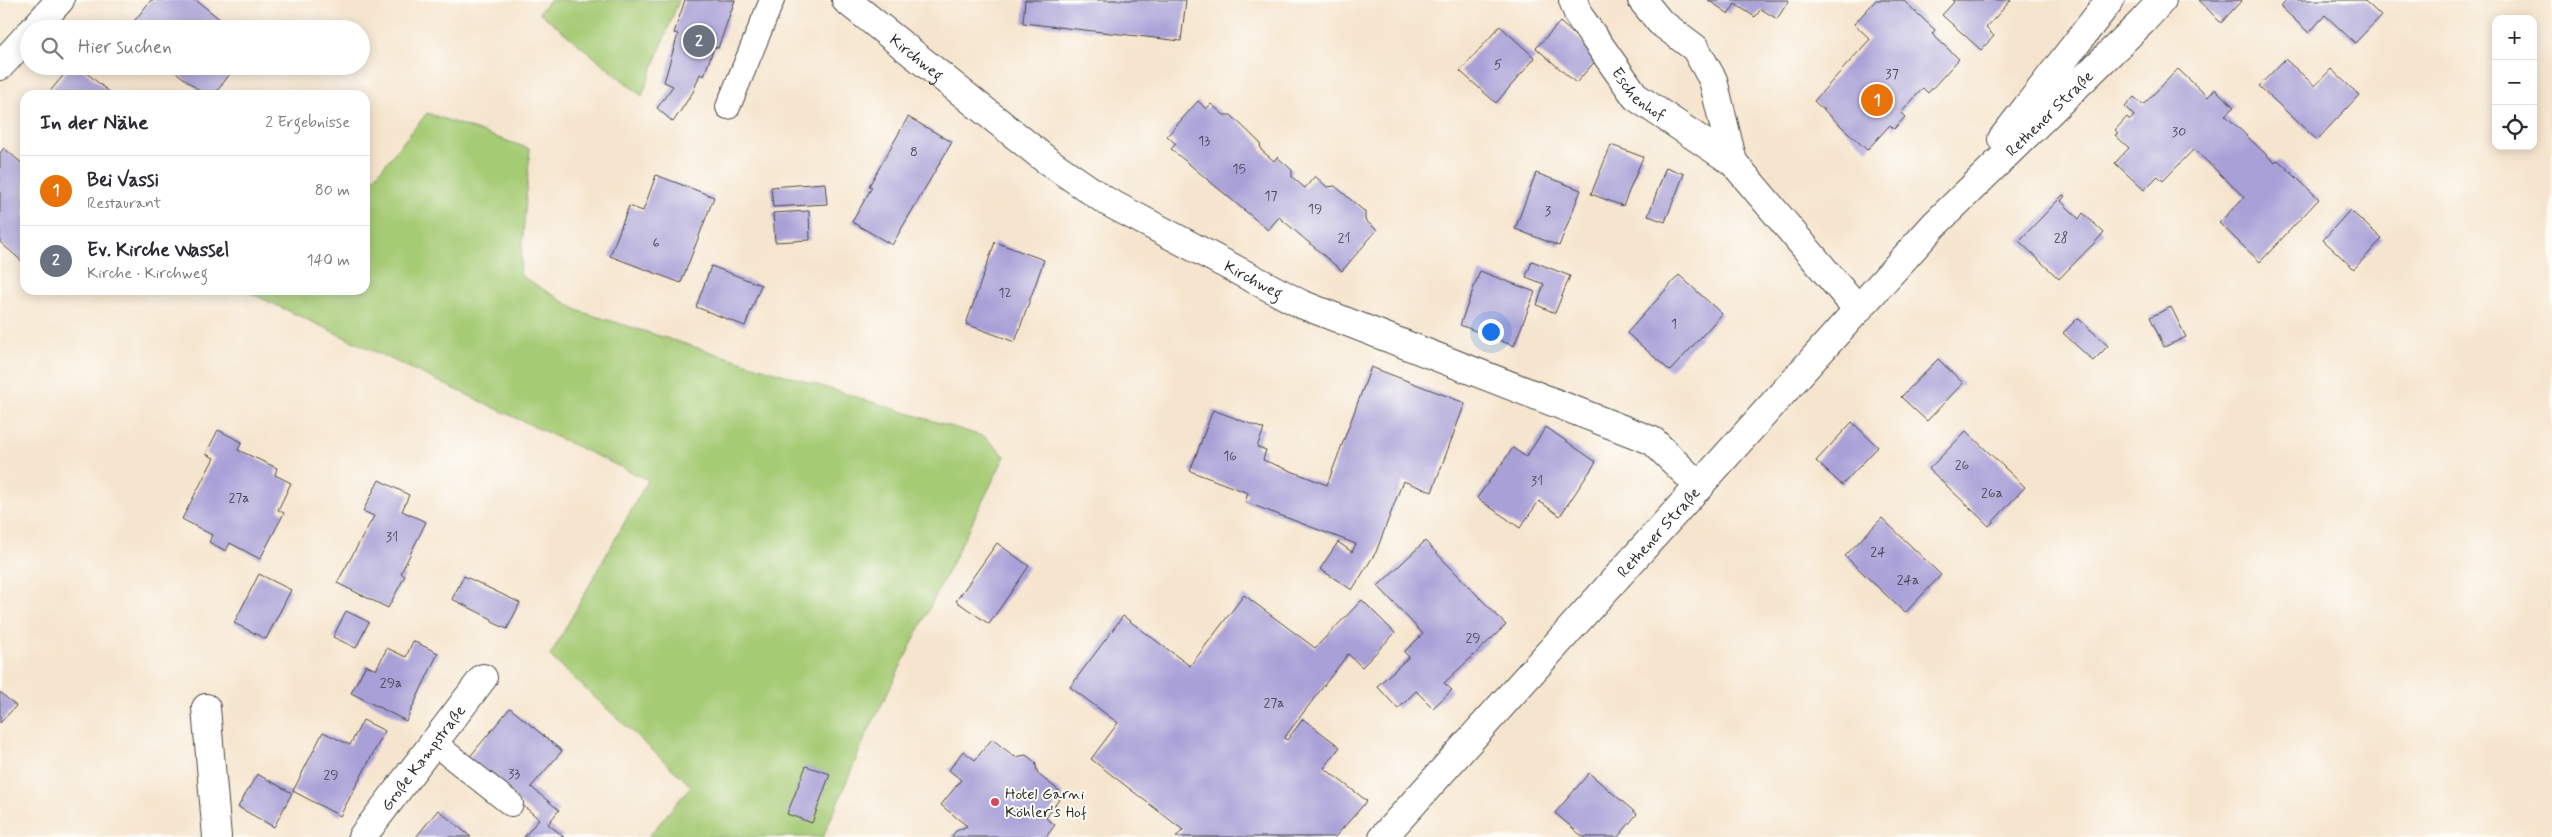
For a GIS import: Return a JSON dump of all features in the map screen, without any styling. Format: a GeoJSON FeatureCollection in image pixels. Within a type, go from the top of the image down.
{"type":"FeatureCollection","features":[{"type":"Feature","properties":{"kind":"street"},"geometry":{"type":"LineString","coordinates":[[42,20],[60,0]]}},
{"type":"Feature","properties":{"kind":"street","name":"Kirchweg"},"geometry":{"type":"LineString","coordinates":[[846,0],[1045,159],[1106,201],[1301,304],[1653,441],[1700,487]]}},
{"type":"Feature","properties":{"kind":"street","name":"Eschenhof"},"geometry":{"type":"LineString","coordinates":[[1573,0],[1580,16],[1636,97],[1733,162],[1858,310]]}},
{"type":"Feature","properties":{"kind":"street","name":"Eschenhof"},"geometry":{"type":"LineString","coordinates":[[1642,0],[1660,22],[1695,48],[1713,80],[1733,162]]}},
{"type":"Feature","properties":{"kind":"street","name":"Rethener Straße"},"geometry":{"type":"LineString","coordinates":[[1383,837],[1934,225],[2110,0]]}},
{"type":"Feature","properties":{"kind":"street","name":"Rethener Straße"},"geometry":{"type":"LineString","coordinates":[[1934,225],[2142,22],[2162,0]]}},
{"type":"Feature","properties":{"kind":"street"},"geometry":{"type":"LineString","coordinates":[[0,66],[20,44]]}},
{"type":"Feature","properties":{"kind":"street","name":"Große Kampstraße"},"geometry":{"type":"LineString","coordinates":[[362,837],[483,678]]}},
{"type":"Feature","properties":{"kind":"street"},"geometry":{"type":"LineString","coordinates":[[206,708],[217,837]]}},
{"type":"Feature","properties":{"kind":"lane"},"geometry":{"type":"LineString","coordinates":[[728,107],[772,0]]}},
{"type":"Feature","properties":{"kind":"lane"},"geometry":{"type":"LineString","coordinates":[[434,743],[511,804]]}},
{"type":"Feature","properties":{"kind":"green space"},"geometry":{"type":"Polygon","coordinates":[[[550,0],[679,0],[642,96],[539,12],[550,0]]]}},
{"type":"Feature","properties":{"kind":"green space"},"geometry":{"type":"Polygon","coordinates":[[[427,113],[530,149],[520,275],[579,311],[985,437],[1005,456],[866,736],[823,837],[648,837],[691,786],[550,656],[648,480],[255,295],[370,295],[370,180],[374,178],[427,113]]]}},
{"type":"Feature","properties":{"kind":"building"},"geometry":{"type":"Polygon","coordinates":[[[151,0],[196,0],[221,20],[135,20],[151,0]]]}},
{"type":"Feature","properties":{"kind":"building"},"geometry":{"type":"Polygon","coordinates":[[[685,0],[735,0],[718,48],[714,47],[704,76],[700,74],[693,92],[673,122],[657,108],[673,86],[664,82],[678,34],[674,33],[685,0]]]}},
{"type":"Feature","properties":{"kind":"building"},"geometry":{"type":"Polygon","coordinates":[[[1025,0],[1186,0],[1181,41],[1023,23],[1025,0]]]}},
{"type":"Feature","properties":{"kind":"building"},"geometry":{"type":"Polygon","coordinates":[[[1708,0],[1789,0],[1777,19],[1761,9],[1755,17],[1735,4],[1729,14],[1708,0]]]}},
{"type":"Feature","properties":{"kind":"building"},"geometry":{"type":"Polygon","coordinates":[[[1876,0],[1903,0],[1935,30],[1932,34],[1959,59],[1928,93],[1923,88],[1901,113],[1905,117],[1894,129],[1890,125],[1867,150],[1814,101],[1870,39],[1854,24],[1876,0]]]}},
{"type":"Feature","properties":{"kind":"building"},"geometry":{"type":"Polygon","coordinates":[[[1952,0],[2011,0],[1986,28],[1994,36],[1981,50],[1942,15],[1954,2],[1952,0]]]}},
{"type":"Feature","properties":{"kind":"building"},"geometry":{"type":"Polygon","coordinates":[[[2199,0],[2242,0],[2221,23],[2199,0]]]}},
{"type":"Feature","properties":{"kind":"building"},"geometry":{"type":"Polygon","coordinates":[[[2287,0],[2364,0],[2381,16],[2355,43],[2325,15],[2309,33],[2281,7],[2287,0]]]}},
{"type":"Feature","properties":{"kind":"building"},"geometry":{"type":"Polygon","coordinates":[[[1560,22],[1599,57],[1576,83],[1536,48],[1560,22]]]}},
{"type":"Feature","properties":{"kind":"building"},"geometry":{"type":"Polygon","coordinates":[[[1500,26],[1535,58],[1496,103],[1460,71],[1500,26]]]}},
{"type":"Feature","properties":{"kind":"building"},"geometry":{"type":"Polygon","coordinates":[[[2285,59],[2315,86],[2331,69],[2359,95],[2317,140],[2259,86],[2285,59]]]}},
{"type":"Feature","properties":{"kind":"building"},"geometry":{"type":"Polygon","coordinates":[[[2178,69],[2208,97],[2215,89],[2234,107],[2225,115],[2275,163],[2278,160],[2319,199],[2260,262],[2219,223],[2244,197],[2194,149],[2163,181],[2158,176],[2144,190],[2115,163],[2129,148],[2115,135],[2118,133],[2115,130],[2127,117],[2130,120],[2134,116],[2125,107],[2134,97],[2143,105],[2178,69]]]}},
{"type":"Feature","properties":{"kind":"building"},"geometry":{"type":"Polygon","coordinates":[[[64,75],[89,75],[107,90],[51,90],[64,75]]]}},
{"type":"Feature","properties":{"kind":"building"},"geometry":{"type":"Polygon","coordinates":[[[179,75],[229,75],[218,90],[199,90],[179,75]]]}},
{"type":"Feature","properties":{"kind":"building"},"geometry":{"type":"Polygon","coordinates":[[[1198,101],[1206,109],[1211,104],[1224,115],[1231,115],[1260,143],[1261,150],[1274,161],[1277,157],[1292,170],[1292,177],[1305,188],[1315,176],[1327,187],[1335,186],[1365,212],[1365,220],[1377,230],[1342,271],[1279,217],[1268,230],[1171,149],[1176,144],[1167,136],[1198,101]]]}},
{"type":"Feature","properties":{"kind":"building"},"geometry":{"type":"Polygon","coordinates":[[[908,117],[952,142],[892,245],[852,222],[872,187],[869,186],[908,117]]]}},
{"type":"Feature","properties":{"kind":"building"},"geometry":{"type":"Polygon","coordinates":[[[1611,145],[1643,157],[1623,206],[1591,194],[1611,145]]]}},
{"type":"Feature","properties":{"kind":"building"},"geometry":{"type":"Polygon","coordinates":[[[4,148],[20,162],[20,260],[0,242],[0,153],[4,148]]]}},
{"type":"Feature","properties":{"kind":"building"},"geometry":{"type":"Polygon","coordinates":[[[1666,167],[1684,174],[1665,222],[1648,216],[1666,167]]]}},
{"type":"Feature","properties":{"kind":"building"},"geometry":{"type":"Polygon","coordinates":[[[1536,173],[1581,190],[1559,246],[1515,229],[1536,173]]]}},
{"type":"Feature","properties":{"kind":"building"},"geometry":{"type":"Polygon","coordinates":[[[656,175],[714,197],[681,283],[610,256],[629,206],[643,211],[656,175]]]}},
{"type":"Feature","properties":{"kind":"building"},"geometry":{"type":"Polygon","coordinates":[[[825,183],[827,204],[773,207],[771,187],[825,183]]]}},
{"type":"Feature","properties":{"kind":"building"},"geometry":{"type":"Polygon","coordinates":[[[2063,195],[2065,196],[2061,201],[2079,219],[2083,213],[2104,233],[2059,279],[2019,241],[2063,195]]]}},
{"type":"Feature","properties":{"kind":"building"},"geometry":{"type":"Polygon","coordinates":[[[2350,210],[2382,239],[2354,269],[2323,240],[2350,210]]]}},
{"type":"Feature","properties":{"kind":"building"},"geometry":{"type":"Polygon","coordinates":[[[809,211],[810,240],[775,242],[773,213],[809,211]]]}},
{"type":"Feature","properties":{"kind":"building"},"geometry":{"type":"Polygon","coordinates":[[[995,242],[1044,260],[1015,342],[966,324],[995,242]]]}},
{"type":"Feature","properties":{"kind":"building"},"geometry":{"type":"Polygon","coordinates":[[[1532,261],[1570,276],[1555,313],[1537,305],[1544,284],[1526,277],[1532,261]]]}},
{"type":"Feature","properties":{"kind":"building"},"geometry":{"type":"Polygon","coordinates":[[[711,266],[761,285],[745,326],[696,307],[711,266]]]}},
{"type":"Feature","properties":{"kind":"building"},"geometry":{"type":"Polygon","coordinates":[[[1480,271],[1535,292],[1514,346],[1460,325],[1480,271]]]}},
{"type":"Feature","properties":{"kind":"building"},"geometry":{"type":"Polygon","coordinates":[[[1679,275],[1722,314],[1670,371],[1627,333],[1679,275]]]}},
{"type":"Feature","properties":{"kind":"building"},"geometry":{"type":"Polygon","coordinates":[[[2171,307],[2186,337],[2164,347],[2150,317],[2171,307]]]}},
{"type":"Feature","properties":{"kind":"building"},"geometry":{"type":"Polygon","coordinates":[[[2078,318],[2108,346],[2093,361],[2063,333],[2078,318]]]}},
{"type":"Feature","properties":{"kind":"building"},"geometry":{"type":"Polygon","coordinates":[[[1938,359],[1963,383],[1927,421],[1901,397],[1938,359]]]}},
{"type":"Feature","properties":{"kind":"building"},"geometry":{"type":"Polygon","coordinates":[[[1371,367],[1465,403],[1432,492],[1403,481],[1376,552],[1352,590],[1320,569],[1338,542],[1352,552],[1356,544],[1245,502],[1248,493],[1190,471],[1213,410],[1264,429],[1257,447],[1266,450],[1263,460],[1327,485],[1371,367]]]}},
{"type":"Feature","properties":{"kind":"building"},"geometry":{"type":"Polygon","coordinates":[[[1852,422],[1878,447],[1842,485],[1816,461],[1852,422]]]}},
{"type":"Feature","properties":{"kind":"building"},"geometry":{"type":"Polygon","coordinates":[[[1546,427],[1596,462],[1560,516],[1539,501],[1520,528],[1477,498],[1513,448],[1526,457],[1546,427]]]}},
{"type":"Feature","properties":{"kind":"building"},"geometry":{"type":"Polygon","coordinates":[[[218,430],[242,442],[238,450],[277,468],[275,475],[291,483],[278,510],[284,513],[260,559],[230,543],[226,551],[209,542],[212,535],[182,519],[214,458],[206,454],[218,430]]]}},
{"type":"Feature","properties":{"kind":"building"},"geometry":{"type":"Polygon","coordinates":[[[1966,431],[2025,487],[1989,526],[1929,469],[1966,431]]]}},
{"type":"Feature","properties":{"kind":"building"},"geometry":{"type":"Polygon","coordinates":[[[379,480],[409,495],[402,511],[426,522],[401,573],[405,576],[388,608],[337,583],[374,516],[363,511],[379,480]]]}},
{"type":"Feature","properties":{"kind":"building"},"geometry":{"type":"Polygon","coordinates":[[[1882,518],[1941,575],[1905,613],[1845,556],[1882,518]]]}},
{"type":"Feature","properties":{"kind":"building"},"geometry":{"type":"Polygon","coordinates":[[[1425,541],[1506,625],[1444,683],[1452,690],[1433,708],[1416,691],[1398,709],[1377,686],[1409,657],[1404,652],[1423,634],[1378,586],[1425,541]]]}},
{"type":"Feature","properties":{"kind":"building"},"geometry":{"type":"Polygon","coordinates":[[[997,543],[1029,566],[989,624],[956,601],[997,543]]]}},
{"type":"Feature","properties":{"kind":"building"},"geometry":{"type":"Polygon","coordinates":[[[259,574],[291,590],[266,639],[234,623],[259,574]]]}},
{"type":"Feature","properties":{"kind":"building"},"geometry":{"type":"Polygon","coordinates":[[[464,576],[520,603],[507,629],[492,622],[492,619],[452,599],[464,576]]]}},
{"type":"Feature","properties":{"kind":"building"},"geometry":{"type":"Polygon","coordinates":[[[1244,595],[1315,648],[1362,600],[1395,633],[1362,667],[1348,654],[1284,738],[1287,740],[1303,719],[1340,747],[1324,768],[1367,801],[1335,837],[1176,837],[1183,830],[1091,759],[1118,723],[1070,687],[1123,616],[1190,666],[1244,595]]]}},
{"type":"Feature","properties":{"kind":"building"},"geometry":{"type":"Polygon","coordinates":[[[346,611],[369,622],[356,648],[333,637],[346,611]]]}},
{"type":"Feature","properties":{"kind":"building"},"geometry":{"type":"Polygon","coordinates":[[[413,641],[438,653],[406,721],[351,693],[366,665],[376,670],[387,648],[406,657],[413,641]]]}},
{"type":"Feature","properties":{"kind":"building"},"geometry":{"type":"Polygon","coordinates":[[[0,692],[16,706],[0,723],[0,692]]]}},
{"type":"Feature","properties":{"kind":"building"},"geometry":{"type":"Polygon","coordinates":[[[510,708],[562,751],[531,787],[559,810],[548,824],[564,837],[524,837],[539,819],[468,759],[510,708]]]}},
{"type":"Feature","properties":{"kind":"building"},"geometry":{"type":"Polygon","coordinates":[[[363,720],[385,731],[340,816],[293,791],[323,732],[350,745],[363,720]]]}},
{"type":"Feature","properties":{"kind":"building"},"geometry":{"type":"Polygon","coordinates":[[[992,739],[1015,757],[1026,755],[1035,762],[1038,774],[1063,794],[1046,818],[1055,825],[1046,837],[951,837],[956,831],[967,826],[941,805],[961,780],[949,770],[963,751],[975,760],[992,739]]]}},
{"type":"Feature","properties":{"kind":"building"},"geometry":{"type":"Polygon","coordinates":[[[806,766],[830,774],[812,823],[787,814],[806,766]]]}},
{"type":"Feature","properties":{"kind":"building"},"geometry":{"type":"Polygon","coordinates":[[[1589,773],[1637,814],[1618,837],[1583,837],[1555,813],[1589,773]]]}},
{"type":"Feature","properties":{"kind":"building"},"geometry":{"type":"Polygon","coordinates":[[[257,774],[292,793],[274,827],[238,807],[257,774]]]}},
{"type":"Feature","properties":{"kind":"building"},"geometry":{"type":"Polygon","coordinates":[[[438,810],[471,837],[416,837],[438,810]]]}},
{"type":"Feature","properties":{"kind":"place","name":"Ev. Kirche Wassel"},"geometry":{"type":"Point","coordinates":[699,41]}},
{"type":"Feature","properties":{"kind":"place","name":"Bei Vassi"},"geometry":{"type":"Point","coordinates":[1877,100]}},
{"type":"Feature","properties":{"kind":"place","name":"Hotel Garni Köhler's Hof"},"geometry":{"type":"Point","coordinates":[995,802]}}]}
